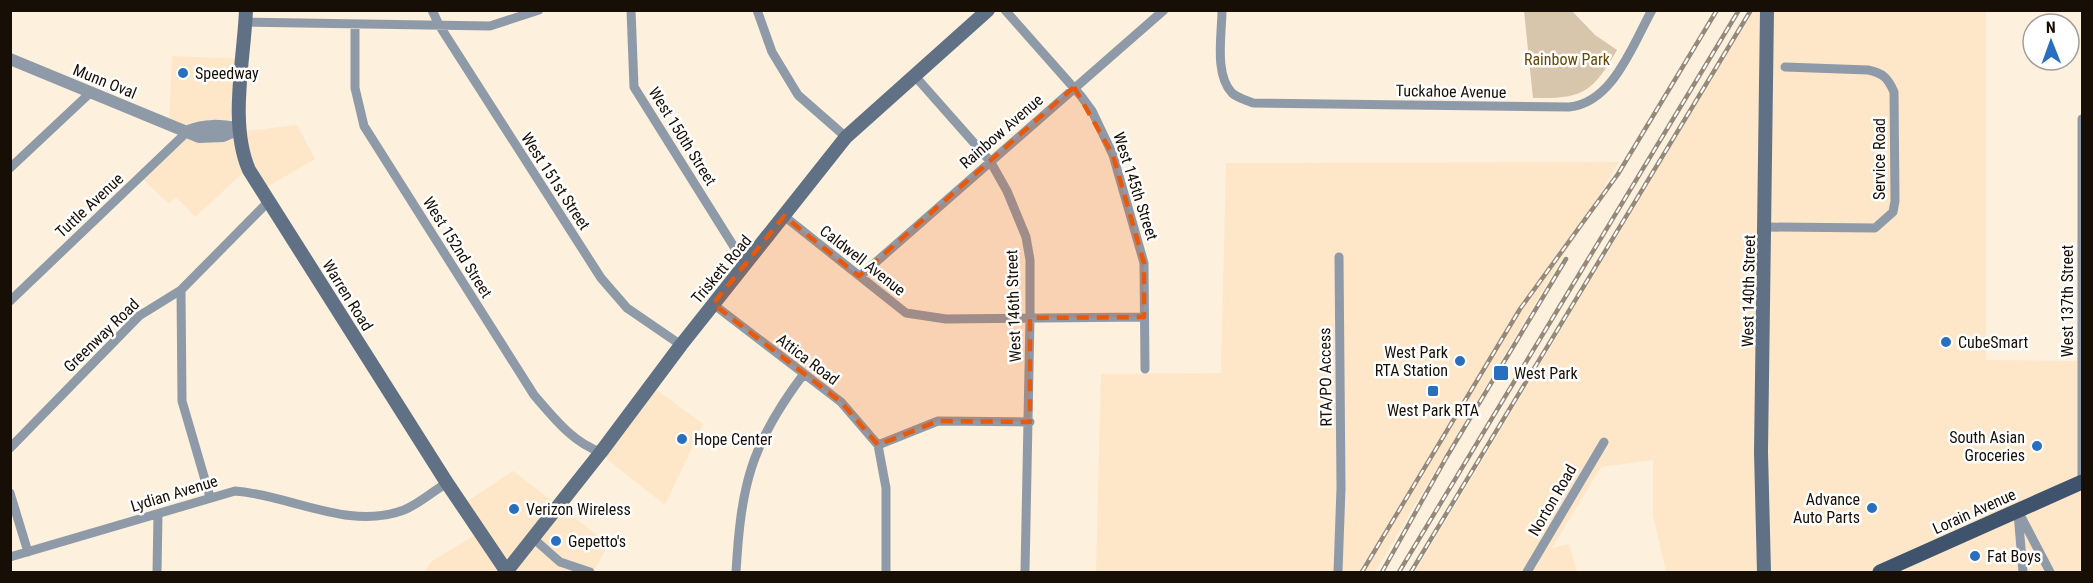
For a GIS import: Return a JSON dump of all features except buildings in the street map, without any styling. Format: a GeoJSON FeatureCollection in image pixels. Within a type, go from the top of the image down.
{"type":"FeatureCollection","features":[{"type":"Feature","properties":{"kind":"main road","name":"Triskett Road"},"geometry":{"type":"LineString","coordinates":[[507,572],[681,345],[746,266],[846,137],[988,10]]}},
{"type":"Feature","properties":{"kind":"main road","name":"West 140th Street"},"geometry":{"type":"LineString","coordinates":[[1764,573],[1761,452],[1766,227],[1767,10]]}},
{"type":"Feature","properties":{"kind":"main road","name":"Warren Road"},"geometry":{"type":"LineString","coordinates":[[245,16],[239,129],[242,153],[269,201],[447,483],[507,572]]}},
{"type":"Feature","properties":{"kind":"main road","name":"Lorain Avenue"},"geometry":{"type":"LineString","coordinates":[[1880,573],[1899,568],[2082,483]]}},
{"type":"Feature","properties":{"kind":"street","name":"West 151st Street"},"geometry":{"type":"LineString","coordinates":[[432,10],[439,25],[601,278],[627,308],[681,345]]}},
{"type":"Feature","properties":{"kind":"street"},"geometry":{"type":"LineString","coordinates":[[245,16],[355,24],[490,26],[539,10]]}},
{"type":"Feature","properties":{"kind":"street","name":"West 150th Street"},"geometry":{"type":"LineString","coordinates":[[631,10],[634,87],[746,266]]}},
{"type":"Feature","properties":{"kind":"street"},"geometry":{"type":"LineString","coordinates":[[757,10],[772,52],[798,95],[846,137]]}},
{"type":"Feature","properties":{"kind":"street","name":"West 145th Street"},"geometry":{"type":"LineString","coordinates":[[1005,10],[1074,87],[1092,111],[1113,155],[1144,263],[1145,369]]}},
{"type":"Feature","properties":{"kind":"street","name":"Rainbow Avenue"},"geometry":{"type":"LineString","coordinates":[[860,276],[1164,10]]}},
{"type":"Feature","properties":{"kind":"street","name":"Tuckahoe Avenue"},"geometry":{"type":"LineString","coordinates":[[1222,10],[1221,64],[1224,80],[1233,94],[1253,103],[1582,106],[1604,91],[1652,10]]}},
{"type":"Feature","properties":{"kind":"street","name":"West 152nd Street"},"geometry":{"type":"LineString","coordinates":[[355,24],[355,88],[364,126],[534,395],[560,425],[590,448],[601,452]]}},
{"type":"Feature","properties":{"kind":"street","name":"Munn Oval"},"geometry":{"type":"LineString","coordinates":[[10,59],[199,137],[223,136],[239,129]]}},
{"type":"Feature","properties":{"kind":"street","name":"Service Road"},"geometry":{"type":"LineString","coordinates":[[1766,227],[1875,228],[1893,212],[1895,201],[1894,92],[1889,80],[1880,73],[1868,69],[1785,67]]}},
{"type":"Feature","properties":{"kind":"street","name":"West 146th Street"},"geometry":{"type":"LineString","coordinates":[[915,75],[990,161],[1007,191],[1026,237],[1030,260],[1030,422],[1025,573]]}},
{"type":"Feature","properties":{"kind":"street"},"geometry":{"type":"LineString","coordinates":[[10,168],[90,93]]}},
{"type":"Feature","properties":{"kind":"street","name":"West 137th Street"},"geometry":{"type":"LineString","coordinates":[[2082,119],[2082,483]]}},
{"type":"Feature","properties":{"kind":"street","name":"Tuttle Avenue"},"geometry":{"type":"LineString","coordinates":[[10,301],[188,131]]}},
{"type":"Feature","properties":{"kind":"street","name":"Greenway Road"},"geometry":{"type":"LineString","coordinates":[[10,448],[139,316],[181,290],[269,201]]}},
{"type":"Feature","properties":{"kind":"street","name":"Caldwell Avenue"},"geometry":{"type":"LineString","coordinates":[[784,216],[906,313],[946,319],[1144,317]]}},
{"type":"Feature","properties":{"kind":"street","name":"RTA/PO Access"},"geometry":{"type":"LineString","coordinates":[[1338,573],[1341,496],[1339,257]]}},
{"type":"Feature","properties":{"kind":"street"},"geometry":{"type":"LineString","coordinates":[[181,290],[182,401],[210,496]]}},
{"type":"Feature","properties":{"kind":"street","name":"Attica Road"},"geometry":{"type":"LineString","coordinates":[[713,304],[841,402],[878,445]]}},
{"type":"Feature","properties":{"kind":"street"},"geometry":{"type":"LineString","coordinates":[[736,573],[740,513],[746,479],[778,409],[803,375]]}},
{"type":"Feature","properties":{"kind":"street"},"geometry":{"type":"LineString","coordinates":[[886,573],[886,488],[878,445],[938,421],[1030,422]]}},
{"type":"Feature","properties":{"kind":"street","name":"Norton Road"},"geometry":{"type":"LineString","coordinates":[[1527,573],[1604,442]]}},
{"type":"Feature","properties":{"kind":"street","name":"Lydian Avenue"},"geometry":{"type":"LineString","coordinates":[[10,557],[158,514],[210,496],[236,491],[263,493],[328,513],[352,516],[384,515],[405,509],[447,483]]}},
{"type":"Feature","properties":{"kind":"street"},"geometry":{"type":"LineString","coordinates":[[10,493],[28,552]]}},
{"type":"Feature","properties":{"kind":"street"},"geometry":{"type":"LineString","coordinates":[[2018,511],[2023,573]]}},
{"type":"Feature","properties":{"kind":"street"},"geometry":{"type":"LineString","coordinates":[[2018,511],[2050,573]]}},
{"type":"Feature","properties":{"kind":"street"},"geometry":{"type":"LineString","coordinates":[[158,514],[158,573]]}},
{"type":"Feature","properties":{"kind":"street"},"geometry":{"type":"LineString","coordinates":[[534,539],[560,562],[590,573]]}},
{"type":"Feature","properties":{"kind":"highlighted area"},"geometry":{"type":"Polygon","coordinates":[[[1074,87],[1113,155],[1144,263],[1144,317],[1030,318],[1030,422],[938,421],[878,445],[841,402],[713,304],[784,216],[859,276],[1074,87]]]}},
{"type":"Feature","properties":{"kind":"shaded area"},"geometry":{"type":"Polygon","coordinates":[[[1753,11],[1986,11],[1986,360],[2082,361],[2082,572],[1666,572],[1653,515],[1653,460],[1601,467],[1552,548],[1569,544],[1577,572],[1415,572],[1753,11]]]}},
{"type":"Feature","properties":{"kind":"shaded area"},"geometry":{"type":"Polygon","coordinates":[[[172,56],[248,59],[245,131],[297,125],[315,159],[260,191],[246,170],[195,217],[176,197],[169,204],[143,179],[188,138],[169,130],[172,56]]]}},
{"type":"Feature","properties":{"kind":"shaded area"},"geometry":{"type":"Polygon","coordinates":[[[1619,162],[1375,572],[1096,572],[1101,374],[1221,373],[1226,163],[1619,162]]]}},
{"type":"Feature","properties":{"kind":"shaded area"},"geometry":{"type":"Polygon","coordinates":[[[654,388],[703,424],[665,505],[602,455],[654,388]]]}},
{"type":"Feature","properties":{"kind":"shaded area"},"geometry":{"type":"Polygon","coordinates":[[[513,471],[609,544],[593,572],[424,572],[432,561],[475,535],[457,508],[513,471]]]}},
{"type":"Feature","properties":{"kind":"green space","name":"Rainbow Park"},"geometry":{"type":"Polygon","coordinates":[[[1524,11],[1572,11],[1595,35],[1617,50],[1600,76],[1584,90],[1564,97],[1533,98],[1524,11]]]}},
{"type":"Feature","properties":{"kind":"railway"},"geometry":{"type":"LineString","coordinates":[[1362,572],[1520,309],[1618,174],[1717,10]]}},
{"type":"Feature","properties":{"kind":"railway"},"geometry":{"type":"LineString","coordinates":[[1399,572],[1739,10]]}},
{"type":"Feature","properties":{"kind":"railway"},"geometry":{"type":"LineString","coordinates":[[1411,572],[1751,10]]}},
{"type":"Feature","properties":{"kind":"railway"},"geometry":{"type":"LineString","coordinates":[[1382,572],[1446,458],[1566,259]]}},
{"type":"Feature","properties":{"kind":"place","name":"Speedway"},"geometry":{"type":"Point","coordinates":[183,73]}},
{"type":"Feature","properties":{"kind":"place","name":"CubeSmart"},"geometry":{"type":"Point","coordinates":[1946,342]}},
{"type":"Feature","properties":{"kind":"place","name":"West Park RTA Station"},"geometry":{"type":"Point","coordinates":[1460,361]}},
{"type":"Feature","properties":{"kind":"place","name":"West Park"},"geometry":{"type":"Point","coordinates":[1501,373]}},
{"type":"Feature","properties":{"kind":"place","name":"West Park RTA"},"geometry":{"type":"Point","coordinates":[1433,391]}},
{"type":"Feature","properties":{"kind":"place","name":"Hope Center"},"geometry":{"type":"Point","coordinates":[682,439]}},
{"type":"Feature","properties":{"kind":"place","name":"South Asian Groceries"},"geometry":{"type":"Point","coordinates":[2037,446]}},
{"type":"Feature","properties":{"kind":"place","name":"Advance Auto Parts"},"geometry":{"type":"Point","coordinates":[1872,508]}},
{"type":"Feature","properties":{"kind":"place","name":"Verizon Wireless"},"geometry":{"type":"Point","coordinates":[514,509]}},
{"type":"Feature","properties":{"kind":"place","name":"Gepetto's"},"geometry":{"type":"Point","coordinates":[556,541]}},
{"type":"Feature","properties":{"kind":"place","name":"Fat Boys"},"geometry":{"type":"Point","coordinates":[1975,556]}}]}
